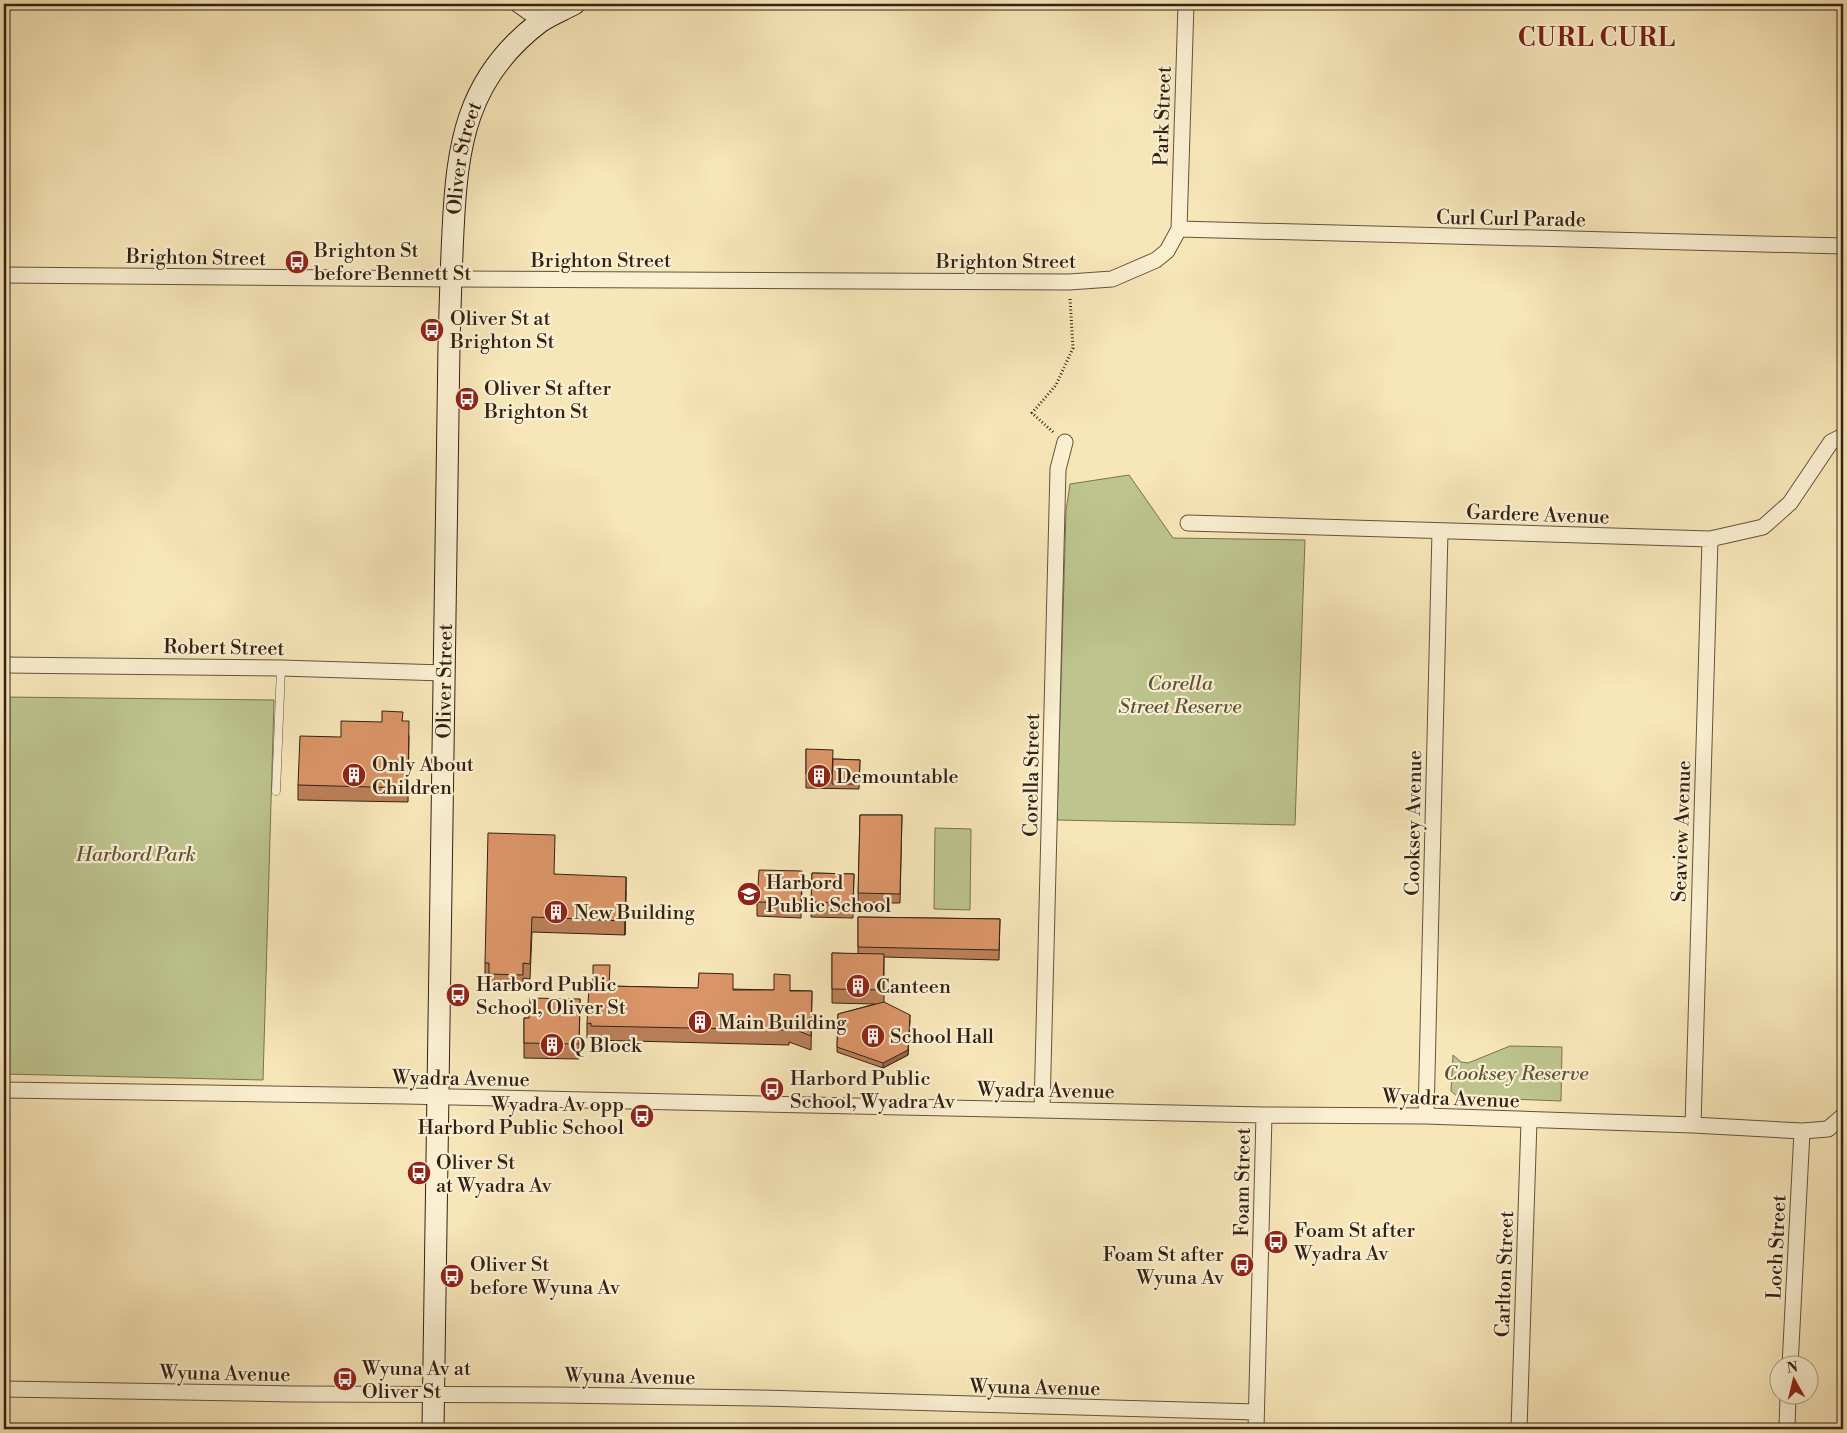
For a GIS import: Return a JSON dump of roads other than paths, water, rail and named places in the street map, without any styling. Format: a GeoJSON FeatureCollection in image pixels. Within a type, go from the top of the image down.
{"type":"FeatureCollection","features":[{"type":"Feature","properties":{"kind":"main road","name":"Oliver Street"},"geometry":{"type":"LineString","coordinates":[[433,1429],[451,279],[458,162],[464,131],[482,86],[497,64],[541,21],[574,4]]}},
{"type":"Feature","properties":{"kind":"street"},"geometry":{"type":"LineString","coordinates":[[517,4],[541,21]]}},
{"type":"Feature","properties":{"kind":"street","name":"Park Street"},"geometry":{"type":"LineString","coordinates":[[1179,230],[1186,4]]}},
{"type":"Feature","properties":{"kind":"street","name":"Curl Curl Parade"},"geometry":{"type":"LineString","coordinates":[[1179,230],[1843,246]]}},
{"type":"Feature","properties":{"kind":"street","name":"Brighton Street"},"geometry":{"type":"LineString","coordinates":[[4,275],[1069,282],[1112,279],[1156,260],[1167,251],[1179,230]]}},
{"type":"Feature","properties":{"kind":"street","name":"Gardere Avenue"},"geometry":{"type":"LineString","coordinates":[[1188,523],[1710,539],[1763,527],[1790,504],[1832,442],[1843,436]]}},
{"type":"Feature","properties":{"kind":"street","name":"Corella Street"},"geometry":{"type":"LineString","coordinates":[[1042,1109],[1058,469],[1065,442]]}},
{"type":"Feature","properties":{"kind":"street","name":"Cooksey Avenue"},"geometry":{"type":"LineString","coordinates":[[1426,1116],[1440,531]]}},
{"type":"Feature","properties":{"kind":"street","name":"Seaview Avenue"},"geometry":{"type":"LineString","coordinates":[[1693,1125],[1710,539]]}},
{"type":"Feature","properties":{"kind":"street","name":"Robert Street"},"geometry":{"type":"LineString","coordinates":[[4,665],[281,668],[444,673]]}},
{"type":"Feature","properties":{"kind":"street","name":"Wyadra Avenue"},"geometry":{"type":"LineString","coordinates":[[4,1090],[1042,1109],[1264,1115],[1426,1116],[1529,1121],[1693,1125],[1802,1131],[1828,1129],[1843,1117]]}},
{"type":"Feature","properties":{"kind":"street","name":"Foam Street"},"geometry":{"type":"LineString","coordinates":[[1256,1429],[1264,1115]]}},
{"type":"Feature","properties":{"kind":"street","name":"Carlton Street"},"geometry":{"type":"LineString","coordinates":[[1519,1429],[1529,1121]]}},
{"type":"Feature","properties":{"kind":"street","name":"Loch Street"},"geometry":{"type":"LineString","coordinates":[[1791,1356],[1802,1131]]}},
{"type":"Feature","properties":{"kind":"street","name":"Wyuna Avenue"},"geometry":{"type":"LineString","coordinates":[[4,1389],[750,1398],[1256,1412]]}},
{"type":"Feature","properties":{"kind":"street"},"geometry":{"type":"LineString","coordinates":[[1787,1429],[1788,1406]]}},
{"type":"Feature","properties":{"kind":"lane"},"geometry":{"type":"LineString","coordinates":[[276,792],[281,668]]}},
{"type":"Feature","properties":{"kind":"place","name":"Brighton St before Bennett St"},"geometry":{"type":"Point","coordinates":[297,262]}},
{"type":"Feature","properties":{"kind":"place","name":"Oliver St at Brighton St"},"geometry":{"type":"Point","coordinates":[432,330]}},
{"type":"Feature","properties":{"kind":"place","name":"Oliver St after Brighton St"},"geometry":{"type":"Point","coordinates":[467,399]}},
{"type":"Feature","properties":{"kind":"place","name":"Only About Children"},"geometry":{"type":"Point","coordinates":[354,775]}},
{"type":"Feature","properties":{"kind":"place","name":"Demountable"},"geometry":{"type":"Point","coordinates":[819,776]}},
{"type":"Feature","properties":{"kind":"place","name":"Harbord Public School"},"geometry":{"type":"Point","coordinates":[749,894]}},
{"type":"Feature","properties":{"kind":"place","name":"New Building"},"geometry":{"type":"Point","coordinates":[556,912]}},
{"type":"Feature","properties":{"kind":"place","name":"Canteen"},"geometry":{"type":"Point","coordinates":[858,986]}},
{"type":"Feature","properties":{"kind":"place","name":"Harbord Public School, Oliver St"},"geometry":{"type":"Point","coordinates":[458,995]}},
{"type":"Feature","properties":{"kind":"place","name":"Main Building"},"geometry":{"type":"Point","coordinates":[700,1022]}},
{"type":"Feature","properties":{"kind":"place","name":"School Hall"},"geometry":{"type":"Point","coordinates":[873,1036]}},
{"type":"Feature","properties":{"kind":"place","name":"Q Block"},"geometry":{"type":"Point","coordinates":[552,1045]}},
{"type":"Feature","properties":{"kind":"place","name":"Harbord Public School, Wyadra Av"},"geometry":{"type":"Point","coordinates":[772,1089]}},
{"type":"Feature","properties":{"kind":"place","name":"Wyadra Av opp Harbord Public School"},"geometry":{"type":"Point","coordinates":[642,1116]}},
{"type":"Feature","properties":{"kind":"place","name":"Oliver St at Wyadra Av"},"geometry":{"type":"Point","coordinates":[419,1173]}},
{"type":"Feature","properties":{"kind":"place","name":"Foam St after Wyadra Av"},"geometry":{"type":"Point","coordinates":[1276,1242]}},
{"type":"Feature","properties":{"kind":"place","name":"Foam St after Wyuna Av"},"geometry":{"type":"Point","coordinates":[1242,1265]}},
{"type":"Feature","properties":{"kind":"place","name":"Oliver St before Wyuna Av"},"geometry":{"type":"Point","coordinates":[452,1276]}},
{"type":"Feature","properties":{"kind":"place","name":"Wyuna Av at Oliver St"},"geometry":{"type":"Point","coordinates":[345,1379]}},
{"type":"Feature","properties":{"kind":"district","name":"CURL CURL"},"geometry":{"type":"Point","coordinates":[1597,37]}},
{"type":"Feature","properties":{"kind":"park label","name":"Corella Street Reserve"},"geometry":{"type":"Point","coordinates":[1180,694]}},
{"type":"Feature","properties":{"kind":"park label","name":"Harbord Park"},"geometry":{"type":"Point","coordinates":[136,854]}},
{"type":"Feature","properties":{"kind":"park label","name":"Cooksey Reserve"},"geometry":{"type":"Point","coordinates":[1516,1073]}}]}
